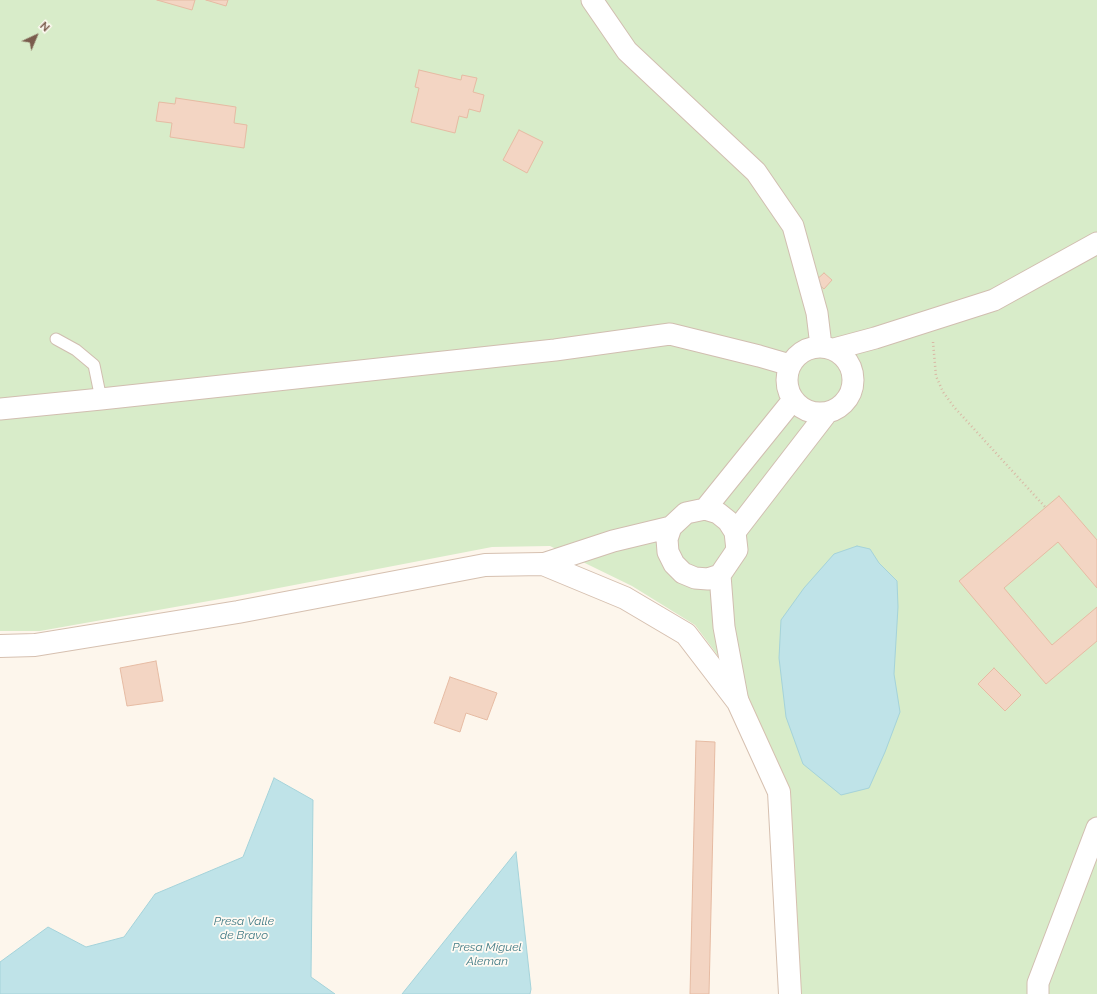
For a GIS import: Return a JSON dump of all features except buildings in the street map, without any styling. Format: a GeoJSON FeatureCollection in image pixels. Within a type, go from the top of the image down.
{"type":"FeatureCollection","features":[{"type":"Feature","properties":{"kind":"main road"},"geometry":{"type":"LineString","coordinates":[[0,646],[35,645],[238,612],[485,564],[543,564],[625,598],[686,634],[738,702],[779,792],[790,994]]}},
{"type":"Feature","properties":{"kind":"street"},"geometry":{"type":"LineString","coordinates":[[592,0],[627,51],[756,172],[793,226],[827,348],[845,358],[853,370],[854,384],[849,398],[840,408],[826,414],[814,413],[802,409],[793,400],[788,389],[786,377],[790,365],[798,355],[809,349],[827,348],[931,320],[994,300],[1097,243]]}},
{"type":"Feature","properties":{"kind":"street"},"geometry":{"type":"LineString","coordinates":[[0,409],[555,350],[670,334],[790,365]]}},
{"type":"Feature","properties":{"kind":"street"},"geometry":{"type":"LineString","coordinates":[[705,509],[793,400]]}},
{"type":"Feature","properties":{"kind":"street"},"geometry":{"type":"LineString","coordinates":[[735,532],[826,414]]}},
{"type":"Feature","properties":{"kind":"street"},"geometry":{"type":"LineString","coordinates":[[705,509],[718,513],[728,521],[735,532],[737,550],[720,575],[708,579],[695,578],[683,573],[674,564],[668,552],[667,539],[672,527],[686,513],[705,509]]}},
{"type":"Feature","properties":{"kind":"street"},"geometry":{"type":"LineString","coordinates":[[543,564],[613,541],[672,527]]}},
{"type":"Feature","properties":{"kind":"street"},"geometry":{"type":"LineString","coordinates":[[720,575],[724,627],[738,702]]}},
{"type":"Feature","properties":{"kind":"street"},"geometry":{"type":"LineString","coordinates":[[1038,994],[1038,983],[1097,828]]}},
{"type":"Feature","properties":{"kind":"lane"},"geometry":{"type":"LineString","coordinates":[[56,339],[76,350],[94,365],[101,399]]}},
{"type":"Feature","properties":{"kind":"path"},"geometry":{"type":"LineString","coordinates":[[931,320],[936,376],[943,392],[954,407],[1046,508]]}},
{"type":"Feature","properties":{"kind":"green space"},"geometry":{"type":"Polygon","coordinates":[[[0,0],[1097,0],[1097,994],[796,994],[788,789],[745,692],[695,625],[632,586],[550,546],[492,547],[237,596],[40,631],[0,631],[0,0]]]}},
{"type":"Feature","properties":{"kind":"water"},"geometry":{"type":"Polygon","coordinates":[[[857,546],[870,549],[879,563],[897,581],[898,607],[894,674],[900,712],[885,752],[869,788],[841,795],[803,764],[786,717],[779,658],[781,620],[804,588],[834,554],[857,546]]]}},
{"type":"Feature","properties":{"kind":"water","name":"Presa Valle de Bravo"},"geometry":{"type":"Polygon","coordinates":[[[274,778],[313,800],[311,977],[335,994],[0,994],[0,962],[48,927],[86,947],[124,937],[155,894],[243,857],[274,778]]]}},
{"type":"Feature","properties":{"kind":"water","name":"Presa Miguel Aleman"},"geometry":{"type":"Polygon","coordinates":[[[516,852],[531,989],[530,994],[402,994],[516,852]]]}}]}
